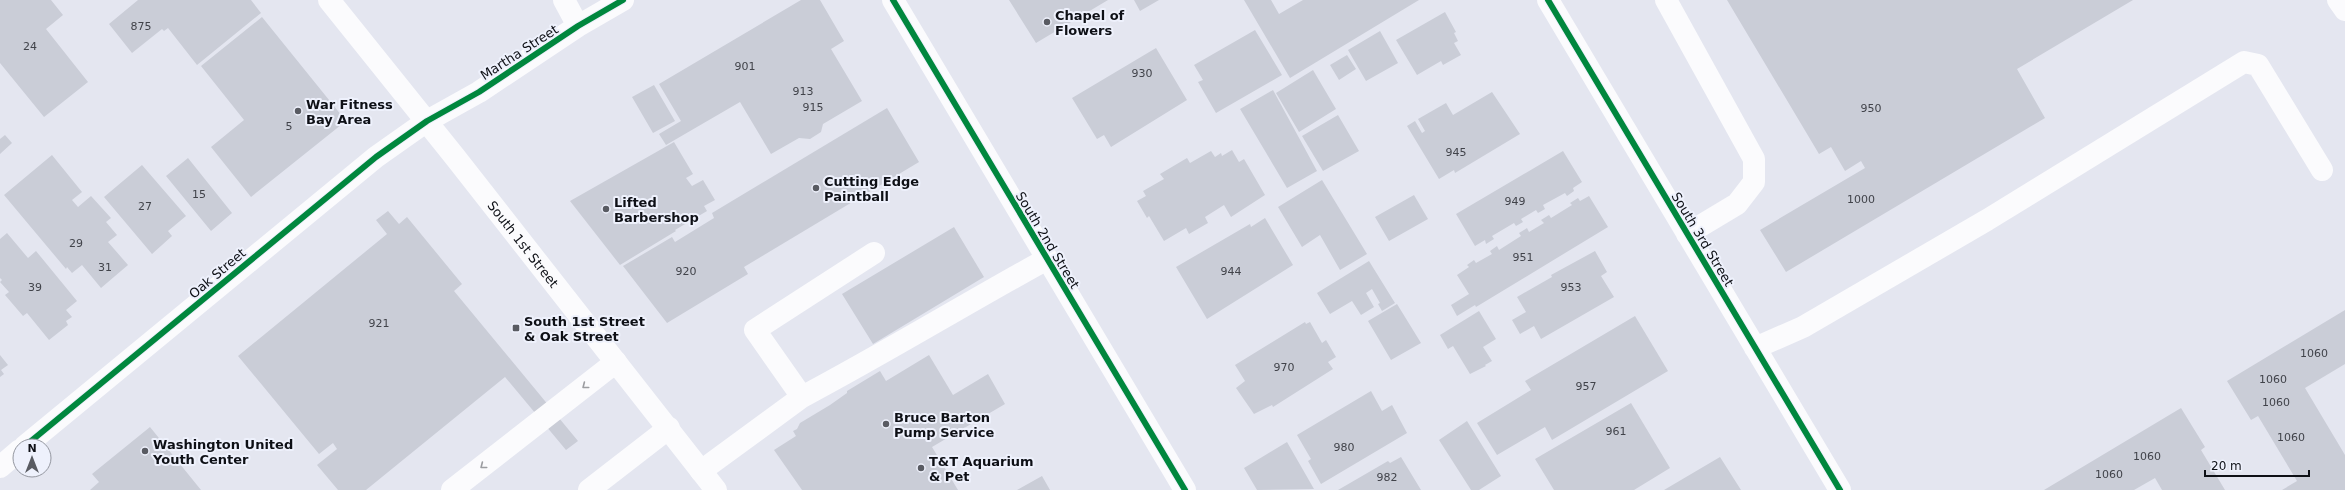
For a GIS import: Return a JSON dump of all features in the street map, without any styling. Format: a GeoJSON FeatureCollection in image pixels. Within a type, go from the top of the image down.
{"type":"FeatureCollection","features":[{"type":"Feature","properties":{"kind":"street","name":"South 1st Street"},"geometry":{"type":"LineString","coordinates":[[329,0],[669,428],[700,471],[716,490]]}},
{"type":"Feature","properties":{"kind":"street"},"geometry":{"type":"LineString","coordinates":[[564,0],[578,26]]}},
{"type":"Feature","properties":{"kind":"street","name":"Martha Street"},"geometry":{"type":"LineString","coordinates":[[426,122],[479,92],[578,26],[623,0]]}},
{"type":"Feature","properties":{"kind":"street","name":"South 2nd Street"},"geometry":{"type":"LineString","coordinates":[[893,0],[1185,490]]}},
{"type":"Feature","properties":{"kind":"street","name":"South 3rd Street"},"geometry":{"type":"LineString","coordinates":[[1548,0],[1840,490]]}},
{"type":"Feature","properties":{"kind":"street"},"geometry":{"type":"LineString","coordinates":[[1666,0],[1754,159],[1754,182],[1737,204],[1687,234]]}},
{"type":"Feature","properties":{"kind":"street"},"geometry":{"type":"LineString","coordinates":[[2338,0],[2345,10]]}},
{"type":"Feature","properties":{"kind":"street"},"geometry":{"type":"LineString","coordinates":[[1755,348],[1803,327],[1980,224],[2244,62],[2258,65],[2322,170]]}},
{"type":"Feature","properties":{"kind":"street","name":"Oak Street"},"geometry":{"type":"LineString","coordinates":[[35,438],[376,156],[426,122]]}},
{"type":"Feature","properties":{"kind":"street"},"geometry":{"type":"LineString","coordinates":[[802,397],[755,330],[874,253]]}},
{"type":"Feature","properties":{"kind":"street"},"geometry":{"type":"LineString","coordinates":[[700,471],[802,397],[883,354],[1004,282],[1047,259]]}},
{"type":"Feature","properties":{"kind":"street"},"geometry":{"type":"LineString","coordinates":[[452,490],[616,362]]}},
{"type":"Feature","properties":{"kind":"street"},"geometry":{"type":"LineString","coordinates":[[589,490],[669,428]]}},
{"type":"Feature","properties":{"kind":"street"},"geometry":{"type":"LineString","coordinates":[[0,466],[12,456]]}},
{"type":"Feature","properties":{"kind":"building"},"geometry":{"type":"Polygon","coordinates":[[[0,0],[51,0],[63,15],[46,29],[88,82],[44,117],[0,63],[0,0]]]}},
{"type":"Feature","properties":{"kind":"building"},"geometry":{"type":"Polygon","coordinates":[[[138,0],[251,0],[261,13],[197,65],[168,28],[164,31],[162,29],[132,53],[109,24],[138,0]]]}},
{"type":"Feature","properties":{"kind":"building"},"geometry":{"type":"Polygon","coordinates":[[[801,0],[820,0],[844,41],[831,49],[862,101],[823,124],[821,132],[810,139],[799,138],[771,154],[740,102],[666,145],[659,134],[681,121],[659,84],[801,0]]]}},
{"type":"Feature","properties":{"kind":"building","name":"Chapel of Flowers"},"geometry":{"type":"Polygon","coordinates":[[[1009,0],[1108,0],[1036,43],[1009,0]]]}},
{"type":"Feature","properties":{"kind":"building","name":"Chapel of Flowers"},"geometry":{"type":"Polygon","coordinates":[[[1134,0],[1159,0],[1140,11],[1134,0]]]}},
{"type":"Feature","properties":{"kind":"building"},"geometry":{"type":"Polygon","coordinates":[[[1244,0],[1271,0],[1279,14],[1303,0],[1419,0],[1290,78],[1244,0]]]}},
{"type":"Feature","properties":{"kind":"building"},"geometry":{"type":"Polygon","coordinates":[[[1727,0],[2133,0],[2017,69],[2045,118],[1786,272],[1760,230],[1865,168],[1861,161],[1845,171],[1831,147],[1819,154],[1727,0]]]}},
{"type":"Feature","properties":{"kind":"building"},"geometry":{"type":"Polygon","coordinates":[[[1445,12],[1456,32],[1454,33],[1458,41],[1454,43],[1461,55],[1443,65],[1441,61],[1417,75],[1396,40],[1445,12]]]}},
{"type":"Feature","properties":{"kind":"building"},"geometry":{"type":"Polygon","coordinates":[[[262,17],[346,121],[251,197],[211,147],[244,120],[201,66],[262,17]]]}},
{"type":"Feature","properties":{"kind":"building"},"geometry":{"type":"Polygon","coordinates":[[[1255,30],[1282,75],[1216,113],[1198,82],[1203,80],[1194,65],[1255,30]]]}},
{"type":"Feature","properties":{"kind":"building"},"geometry":{"type":"Polygon","coordinates":[[[1380,31],[1398,63],[1366,81],[1348,50],[1380,31]]]}},
{"type":"Feature","properties":{"kind":"building"},"geometry":{"type":"Polygon","coordinates":[[[1156,48],[1187,100],[1111,147],[1104,135],[1097,139],[1072,98],[1156,48]]]}},
{"type":"Feature","properties":{"kind":"building"},"geometry":{"type":"Polygon","coordinates":[[[1347,55],[1356,69],[1339,80],[1330,65],[1347,55]]]}},
{"type":"Feature","properties":{"kind":"building"},"geometry":{"type":"Polygon","coordinates":[[[1313,70],[1336,109],[1299,132],[1276,93],[1313,70]]]}},
{"type":"Feature","properties":{"kind":"building"},"geometry":{"type":"Polygon","coordinates":[[[654,85],[675,121],[653,133],[632,97],[654,85]]]}},
{"type":"Feature","properties":{"kind":"building"},"geometry":{"type":"Polygon","coordinates":[[[1273,90],[1317,171],[1287,188],[1240,109],[1273,90]]]}},
{"type":"Feature","properties":{"kind":"building"},"geometry":{"type":"Polygon","coordinates":[[[1492,92],[1520,134],[1455,173],[1454,170],[1439,179],[1407,126],[1415,121],[1422,133],[1425,131],[1418,119],[1446,103],[1453,115],[1492,92]]]}},
{"type":"Feature","properties":{"kind":"building","name":"Cutting Edge Paintball"},"geometry":{"type":"Polygon","coordinates":[[[887,108],[919,162],[744,267],[748,274],[667,323],[623,266],[672,237],[675,242],[714,218],[712,213],[887,108]]]}},
{"type":"Feature","properties":{"kind":"building"},"geometry":{"type":"Polygon","coordinates":[[[1338,115],[1359,151],[1323,171],[1302,136],[1338,115]]]}},
{"type":"Feature","properties":{"kind":"building"},"geometry":{"type":"Polygon","coordinates":[[[5,135],[12,143],[0,154],[0,139],[5,135]]]}},
{"type":"Feature","properties":{"kind":"building"},"geometry":{"type":"Polygon","coordinates":[[[674,142],[693,174],[686,178],[692,186],[703,180],[715,200],[704,206],[707,211],[620,265],[570,201],[674,142]]]}},
{"type":"Feature","properties":{"kind":"building"},"geometry":{"type":"Polygon","coordinates":[[[1232,150],[1239,162],[1244,159],[1265,195],[1231,217],[1224,205],[1205,217],[1208,223],[1189,234],[1186,228],[1164,241],[1149,216],[1147,218],[1137,201],[1146,196],[1143,191],[1164,179],[1160,174],[1187,158],[1190,163],[1211,151],[1215,157],[1221,153],[1222,156],[1232,150]]]}},
{"type":"Feature","properties":{"kind":"building"},"geometry":{"type":"Polygon","coordinates":[[[1563,151],[1582,182],[1573,188],[1574,191],[1567,196],[1565,193],[1543,205],[1545,209],[1538,213],[1536,210],[1521,219],[1523,222],[1516,226],[1514,223],[1492,236],[1494,239],[1486,244],[1485,240],[1475,246],[1456,214],[1563,151]]]}},
{"type":"Feature","properties":{"kind":"building"},"geometry":{"type":"Polygon","coordinates":[[[52,155],[82,192],[72,200],[78,207],[91,196],[111,218],[106,222],[117,235],[108,242],[128,265],[101,288],[82,265],[72,273],[67,267],[66,269],[4,195],[52,155]]]}},
{"type":"Feature","properties":{"kind":"building"},"geometry":{"type":"Polygon","coordinates":[[[188,158],[232,213],[211,231],[166,176],[188,158]]]}},
{"type":"Feature","properties":{"kind":"building"},"geometry":{"type":"Polygon","coordinates":[[[142,165],[186,216],[168,231],[172,236],[152,254],[104,197],[142,165]]]}},
{"type":"Feature","properties":{"kind":"building"},"geometry":{"type":"Polygon","coordinates":[[[1322,180],[1367,254],[1340,270],[1320,235],[1302,247],[1278,207],[1322,180]]]}},
{"type":"Feature","properties":{"kind":"building"},"geometry":{"type":"Polygon","coordinates":[[[1414,195],[1428,219],[1389,241],[1375,217],[1414,195]]]}},
{"type":"Feature","properties":{"kind":"building"},"geometry":{"type":"Polygon","coordinates":[[[1589,196],[1608,227],[1476,307],[1475,305],[1457,316],[1451,305],[1469,294],[1457,275],[1469,267],[1467,265],[1474,260],[1476,263],[1492,254],[1490,251],[1497,246],[1499,250],[1521,236],[1519,233],[1527,228],[1529,232],[1544,223],[1541,220],[1549,215],[1551,218],[1572,205],[1570,203],[1578,198],[1580,201],[1589,196]]]}},
{"type":"Feature","properties":{"kind":"building"},"geometry":{"type":"Polygon","coordinates":[[[388,211],[399,224],[407,217],[462,284],[454,291],[578,441],[566,450],[505,377],[366,490],[338,490],[317,465],[337,449],[333,443],[319,454],[238,356],[387,234],[376,220],[388,211]]]}},
{"type":"Feature","properties":{"kind":"building"},"geometry":{"type":"Polygon","coordinates":[[[1265,218],[1293,265],[1207,319],[1176,267],[1250,224],[1251,227],[1265,218]]]}},
{"type":"Feature","properties":{"kind":"building"},"geometry":{"type":"Polygon","coordinates":[[[954,227],[984,277],[873,344],[842,294],[954,227]]]}},
{"type":"Feature","properties":{"kind":"building"},"geometry":{"type":"Polygon","coordinates":[[[7,233],[28,258],[36,251],[77,301],[66,310],[72,317],[66,321],[68,325],[49,340],[27,313],[23,316],[5,295],[9,292],[0,282],[2,280],[0,278],[0,239],[7,233]]]}},
{"type":"Feature","properties":{"kind":"building"},"geometry":{"type":"Polygon","coordinates":[[[1595,251],[1607,272],[1601,276],[1614,297],[1541,339],[1534,326],[1520,334],[1512,320],[1526,312],[1517,297],[1552,277],[1551,275],[1595,251]]]}},
{"type":"Feature","properties":{"kind":"building"},"geometry":{"type":"Polygon","coordinates":[[[1369,261],[1395,303],[1382,311],[1378,304],[1380,303],[1372,289],[1366,293],[1374,307],[1361,315],[1352,301],[1330,314],[1317,293],[1369,261]]]}},
{"type":"Feature","properties":{"kind":"building"},"geometry":{"type":"Polygon","coordinates":[[[1397,304],[1421,343],[1391,360],[1368,321],[1397,304]]]}},
{"type":"Feature","properties":{"kind":"building"},"geometry":{"type":"Polygon","coordinates":[[[2345,310],[2345,364],[2305,388],[2345,455],[2345,490],[2282,490],[2297,481],[2258,416],[2251,420],[2227,381],[2345,310]]]}},
{"type":"Feature","properties":{"kind":"building"},"geometry":{"type":"Polygon","coordinates":[[[1479,311],[1496,339],[1483,347],[1492,361],[1485,365],[1486,366],[1470,374],[1453,346],[1448,349],[1440,335],[1479,311]]]}},
{"type":"Feature","properties":{"kind":"building"},"geometry":{"type":"Polygon","coordinates":[[[1635,316],[1668,371],[1552,440],[1545,427],[1497,455],[1477,423],[1531,390],[1525,381],[1635,316]]]}},
{"type":"Feature","properties":{"kind":"building"},"geometry":{"type":"Polygon","coordinates":[[[1305,322],[1306,324],[1310,322],[1322,343],[1326,340],[1336,357],[1328,362],[1333,369],[1273,407],[1272,405],[1254,414],[1236,388],[1245,381],[1235,365],[1305,322]]]}},
{"type":"Feature","properties":{"kind":"building"},"geometry":{"type":"Polygon","coordinates":[[[0,355],[8,365],[1,370],[4,374],[0,377],[0,355]]]}},
{"type":"Feature","properties":{"kind":"building","name":"Bruce Barton Pump Service"},"geometry":{"type":"Polygon","coordinates":[[[929,355],[953,395],[988,374],[1005,404],[932,447],[958,490],[802,490],[774,450],[796,436],[793,431],[797,429],[800,423],[830,405],[847,393],[847,391],[880,371],[886,381],[929,355]]]}},
{"type":"Feature","properties":{"kind":"building"},"geometry":{"type":"Polygon","coordinates":[[[1371,391],[1382,411],[1392,405],[1407,433],[1321,484],[1308,461],[1311,459],[1297,435],[1371,391]]]}},
{"type":"Feature","properties":{"kind":"building"},"geometry":{"type":"Polygon","coordinates":[[[1631,403],[1670,468],[1634,490],[1554,490],[1535,459],[1631,403]]]}},
{"type":"Feature","properties":{"kind":"building"},"geometry":{"type":"Polygon","coordinates":[[[2181,408],[2205,447],[2201,450],[2225,490],[2162,490],[2155,478],[2134,490],[2044,490],[2181,408]]]}},
{"type":"Feature","properties":{"kind":"building"},"geometry":{"type":"Polygon","coordinates":[[[1467,421],[1501,476],[1479,490],[1471,490],[1439,440],[1467,421]]]}},
{"type":"Feature","properties":{"kind":"building","name":"Washington United Youth Center"},"geometry":{"type":"Polygon","coordinates":[[[150,427],[201,490],[90,490],[99,482],[92,474],[150,427]]]}},
{"type":"Feature","properties":{"kind":"building"},"geometry":{"type":"Polygon","coordinates":[[[1287,442],[1314,489],[1257,490],[1244,468],[1287,442]]]}},
{"type":"Feature","properties":{"kind":"building"},"geometry":{"type":"Polygon","coordinates":[[[1401,457],[1421,490],[1338,490],[1388,461],[1390,463],[1401,457]]]}},
{"type":"Feature","properties":{"kind":"building"},"geometry":{"type":"Polygon","coordinates":[[[1720,457],[1741,490],[1664,490],[1720,457]]]}},
{"type":"Feature","properties":{"kind":"building"},"geometry":{"type":"Polygon","coordinates":[[[1042,476],[1050,490],[1017,490],[1042,476]]]}},
{"type":"Feature","properties":{"kind":"cycle path"},"geometry":{"type":"LineString","coordinates":[[35,438],[376,157],[427,121],[479,92],[578,26],[623,0]]}},
{"type":"Feature","properties":{"kind":"cycle path"},"geometry":{"type":"LineString","coordinates":[[893,0],[1185,490]]}},
{"type":"Feature","properties":{"kind":"cycle path"},"geometry":{"type":"LineString","coordinates":[[1548,0],[1840,490]]}},
{"type":"Feature","properties":{"kind":"place","name":"Chapel of Flowers"},"geometry":{"type":"Point","coordinates":[1047,22]}},
{"type":"Feature","properties":{"kind":"place","name":"War Fitness Bay Area"},"geometry":{"type":"Point","coordinates":[298,111]}},
{"type":"Feature","properties":{"kind":"place","name":"Cutting Edge Paintball"},"geometry":{"type":"Point","coordinates":[816,188]}},
{"type":"Feature","properties":{"kind":"place","name":"Lifted Barbershop"},"geometry":{"type":"Point","coordinates":[606,209]}},
{"type":"Feature","properties":{"kind":"place","name":"South 1st Street & Oak Street"},"geometry":{"type":"Point","coordinates":[516,328]}},
{"type":"Feature","properties":{"kind":"place","name":"Bruce Barton Pump Service"},"geometry":{"type":"Point","coordinates":[886,424]}},
{"type":"Feature","properties":{"kind":"place","name":"Washington United Youth Center"},"geometry":{"type":"Point","coordinates":[145,451]}},
{"type":"Feature","properties":{"kind":"place","name":"T&T Aquarium & Pet"},"geometry":{"type":"Point","coordinates":[921,468]}}]}
